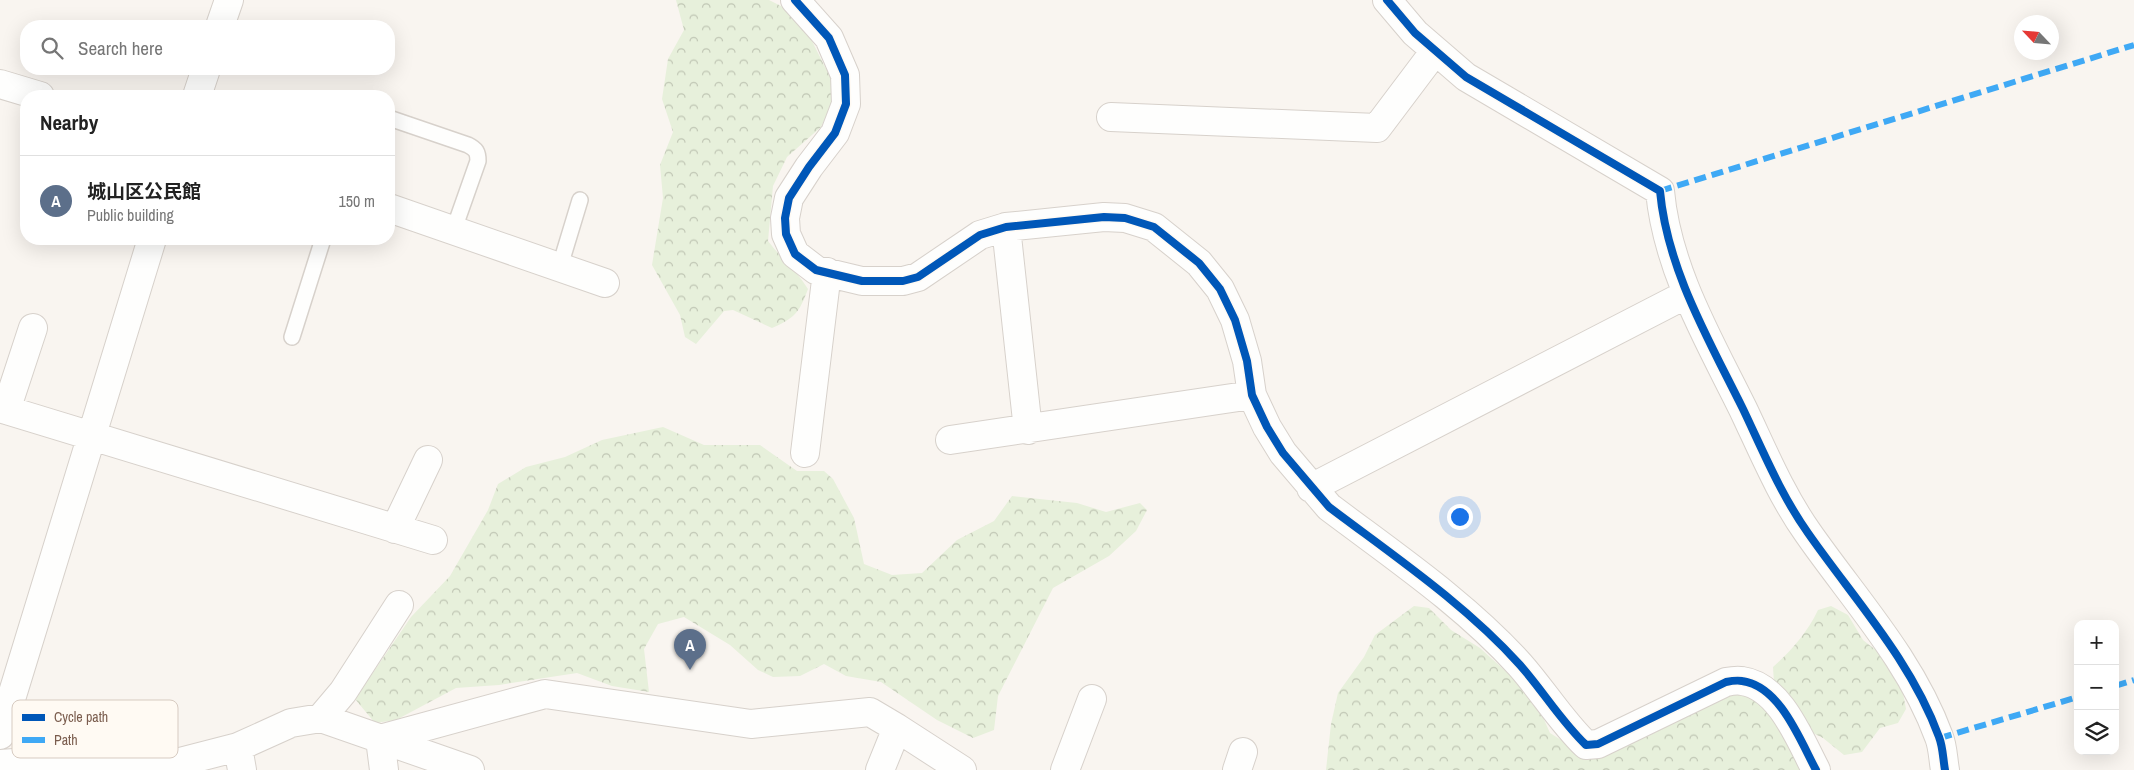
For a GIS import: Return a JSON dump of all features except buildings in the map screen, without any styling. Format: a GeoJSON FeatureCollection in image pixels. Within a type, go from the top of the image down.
{"type":"FeatureCollection","features":[{"type":"Feature","properties":{"kind":"street"},"geometry":{"type":"LineString","coordinates":[[222,20],[229,0]]}},
{"type":"Feature","properties":{"kind":"street"},"geometry":{"type":"LineString","coordinates":[[795,0],[829,38],[845,75],[846,104],[834,133],[789,198],[785,218],[786,234],[795,254],[816,270],[862,281],[903,281],[918,276],[980,235],[1006,227],[1104,217],[1125,218],[1154,227],[1199,264],[1220,289],[1235,320],[1247,361],[1252,395],[1267,427],[1283,453],[1311,488],[1329,507],[1466,614],[1520,665],[1586,745],[1598,744],[1726,682],[1742,681],[1761,688],[1775,699],[1786,712],[1816,770]]}},
{"type":"Feature","properties":{"kind":"street"},"geometry":{"type":"LineString","coordinates":[[1388,0],[1416,33],[1466,77],[1660,190],[1661,206],[1671,247],[1687,294],[1783,492],[1807,532],[1895,651],[1921,694],[1940,738],[1945,770]]}},
{"type":"Feature","properties":{"kind":"street"},"geometry":{"type":"LineString","coordinates":[[1111,117],[1377,128],[1435,51]]}},
{"type":"Feature","properties":{"kind":"street"},"geometry":{"type":"LineString","coordinates":[[199,90],[204,75]]}},
{"type":"Feature","properties":{"kind":"street"},"geometry":{"type":"LineString","coordinates":[[0,84],[20,90]]}},
{"type":"Feature","properties":{"kind":"street"},"geometry":{"type":"LineString","coordinates":[[395,210],[605,283]]}},
{"type":"Feature","properties":{"kind":"street"},"geometry":{"type":"LineString","coordinates":[[1006,227],[1028,430]]}},
{"type":"Feature","properties":{"kind":"street"},"geometry":{"type":"LineString","coordinates":[[0,735],[150,245]]}},
{"type":"Feature","properties":{"kind":"street"},"geometry":{"type":"LineString","coordinates":[[804,453],[827,272]]}},
{"type":"Feature","properties":{"kind":"street"},"geometry":{"type":"LineString","coordinates":[[1311,488],[1687,294]]}},
{"type":"Feature","properties":{"kind":"street"},"geometry":{"type":"LineString","coordinates":[[33,328],[3,409],[92,438],[433,540]]}},
{"type":"Feature","properties":{"kind":"street"},"geometry":{"type":"LineString","coordinates":[[950,440],[1028,430],[1252,395]]}},
{"type":"Feature","properties":{"kind":"street"},"geometry":{"type":"LineString","coordinates":[[395,529],[428,460]]}},
{"type":"Feature","properties":{"kind":"street"},"geometry":{"type":"LineString","coordinates":[[322,718],[343,692],[399,605]]}},
{"type":"Feature","properties":{"kind":"street"},"geometry":{"type":"LineString","coordinates":[[380,739],[545,694],[751,724],[870,712],[962,770]]}},
{"type":"Feature","properties":{"kind":"street"},"geometry":{"type":"LineString","coordinates":[[1065,770],[1092,699]]}},
{"type":"Feature","properties":{"kind":"street"},"geometry":{"type":"LineString","coordinates":[[0,764],[176,763],[240,758],[291,723],[322,718],[344,724],[380,739],[470,770]]}},
{"type":"Feature","properties":{"kind":"street"},"geometry":{"type":"LineString","coordinates":[[880,770],[897,728]]}},
{"type":"Feature","properties":{"kind":"street"},"geometry":{"type":"LineString","coordinates":[[380,739],[384,770]]}},
{"type":"Feature","properties":{"kind":"lane"},"geometry":{"type":"LineString","coordinates":[[395,120],[468,145],[478,153],[478,161],[454,229]]}},
{"type":"Feature","properties":{"kind":"lane"},"geometry":{"type":"LineString","coordinates":[[560,266],[580,200]]}},
{"type":"Feature","properties":{"kind":"lane"},"geometry":{"type":"LineString","coordinates":[[292,337],[321,245]]}},
{"type":"Feature","properties":{"kind":"green space"},"geometry":{"type":"Polygon","coordinates":[[[676,0],[769,0],[787,9],[808,33],[825,67],[839,89],[821,127],[787,157],[773,186],[768,241],[808,289],[802,304],[791,318],[772,328],[733,310],[724,311],[696,344],[685,337],[680,315],[652,265],[663,198],[660,165],[673,132],[662,99],[668,59],[684,30],[676,0]]]}},
{"type":"Feature","properties":{"kind":"green space"},"geometry":{"type":"Polygon","coordinates":[[[663,427],[704,445],[760,445],[797,471],[824,471],[833,479],[854,518],[864,564],[892,575],[922,573],[957,540],[994,521],[1012,496],[1077,503],[1106,512],[1140,503],[1147,510],[1136,531],[1109,556],[1053,588],[998,696],[994,730],[973,738],[937,720],[881,682],[846,676],[824,664],[800,676],[773,677],[758,670],[730,645],[684,617],[658,624],[644,649],[649,692],[612,686],[577,673],[499,685],[456,688],[396,720],[375,723],[355,699],[411,617],[450,576],[488,510],[498,484],[526,467],[565,457],[602,440],[663,427]]]}},
{"type":"Feature","properties":{"kind":"green space"},"geometry":{"type":"Polygon","coordinates":[[[1414,606],[1429,608],[1451,630],[1480,648],[1534,697],[1550,733],[1577,750],[1621,744],[1648,736],[1672,724],[1699,706],[1718,702],[1738,692],[1763,703],[1805,770],[1326,770],[1331,724],[1338,693],[1364,657],[1375,635],[1414,606]]]}},
{"type":"Feature","properties":{"kind":"green space"},"geometry":{"type":"Polygon","coordinates":[[[1831,606],[1848,615],[1863,640],[1877,651],[1903,693],[1906,709],[1898,723],[1880,728],[1862,752],[1844,755],[1823,738],[1811,732],[1774,683],[1773,667],[1798,641],[1818,610],[1831,606]]]}},
{"type":"Feature","properties":{"kind":"marked path"},"geometry":{"type":"LineString","coordinates":[[1660,191],[2134,45]]}},
{"type":"Feature","properties":{"kind":"marked path"},"geometry":{"type":"LineString","coordinates":[[2119,685],[2134,680]]}},
{"type":"Feature","properties":{"kind":"marked path"},"geometry":{"type":"LineString","coordinates":[[1940,738],[2074,698]]}},
{"type":"Feature","properties":{"kind":"cycle path"},"geometry":{"type":"LineString","coordinates":[[795,0],[829,38],[845,75],[846,104],[835,133],[809,167],[789,198],[785,218],[786,234],[795,254],[816,270],[862,281],[903,281],[918,277],[980,235],[1006,227],[1104,217],[1125,218],[1154,227],[1199,263],[1220,289],[1235,320],[1247,361],[1252,395],[1267,427],[1283,453],[1329,507],[1453,601],[1499,643],[1520,665],[1568,726],[1586,745],[1598,744],[1726,682],[1740,681],[1755,685],[1778,703],[1796,730],[1816,770]]}},
{"type":"Feature","properties":{"kind":"cycle path"},"geometry":{"type":"LineString","coordinates":[[1387,0],[1415,33],[1466,77],[1660,191],[1664,220],[1680,276],[1691,303],[1773,473],[1808,533],[1880,631],[1913,682],[1939,737],[1945,770]]}},
{"type":"Feature","properties":{"kind":"place","name":"城山区公民館"},"geometry":{"type":"Point","coordinates":[690,670]}}]}
